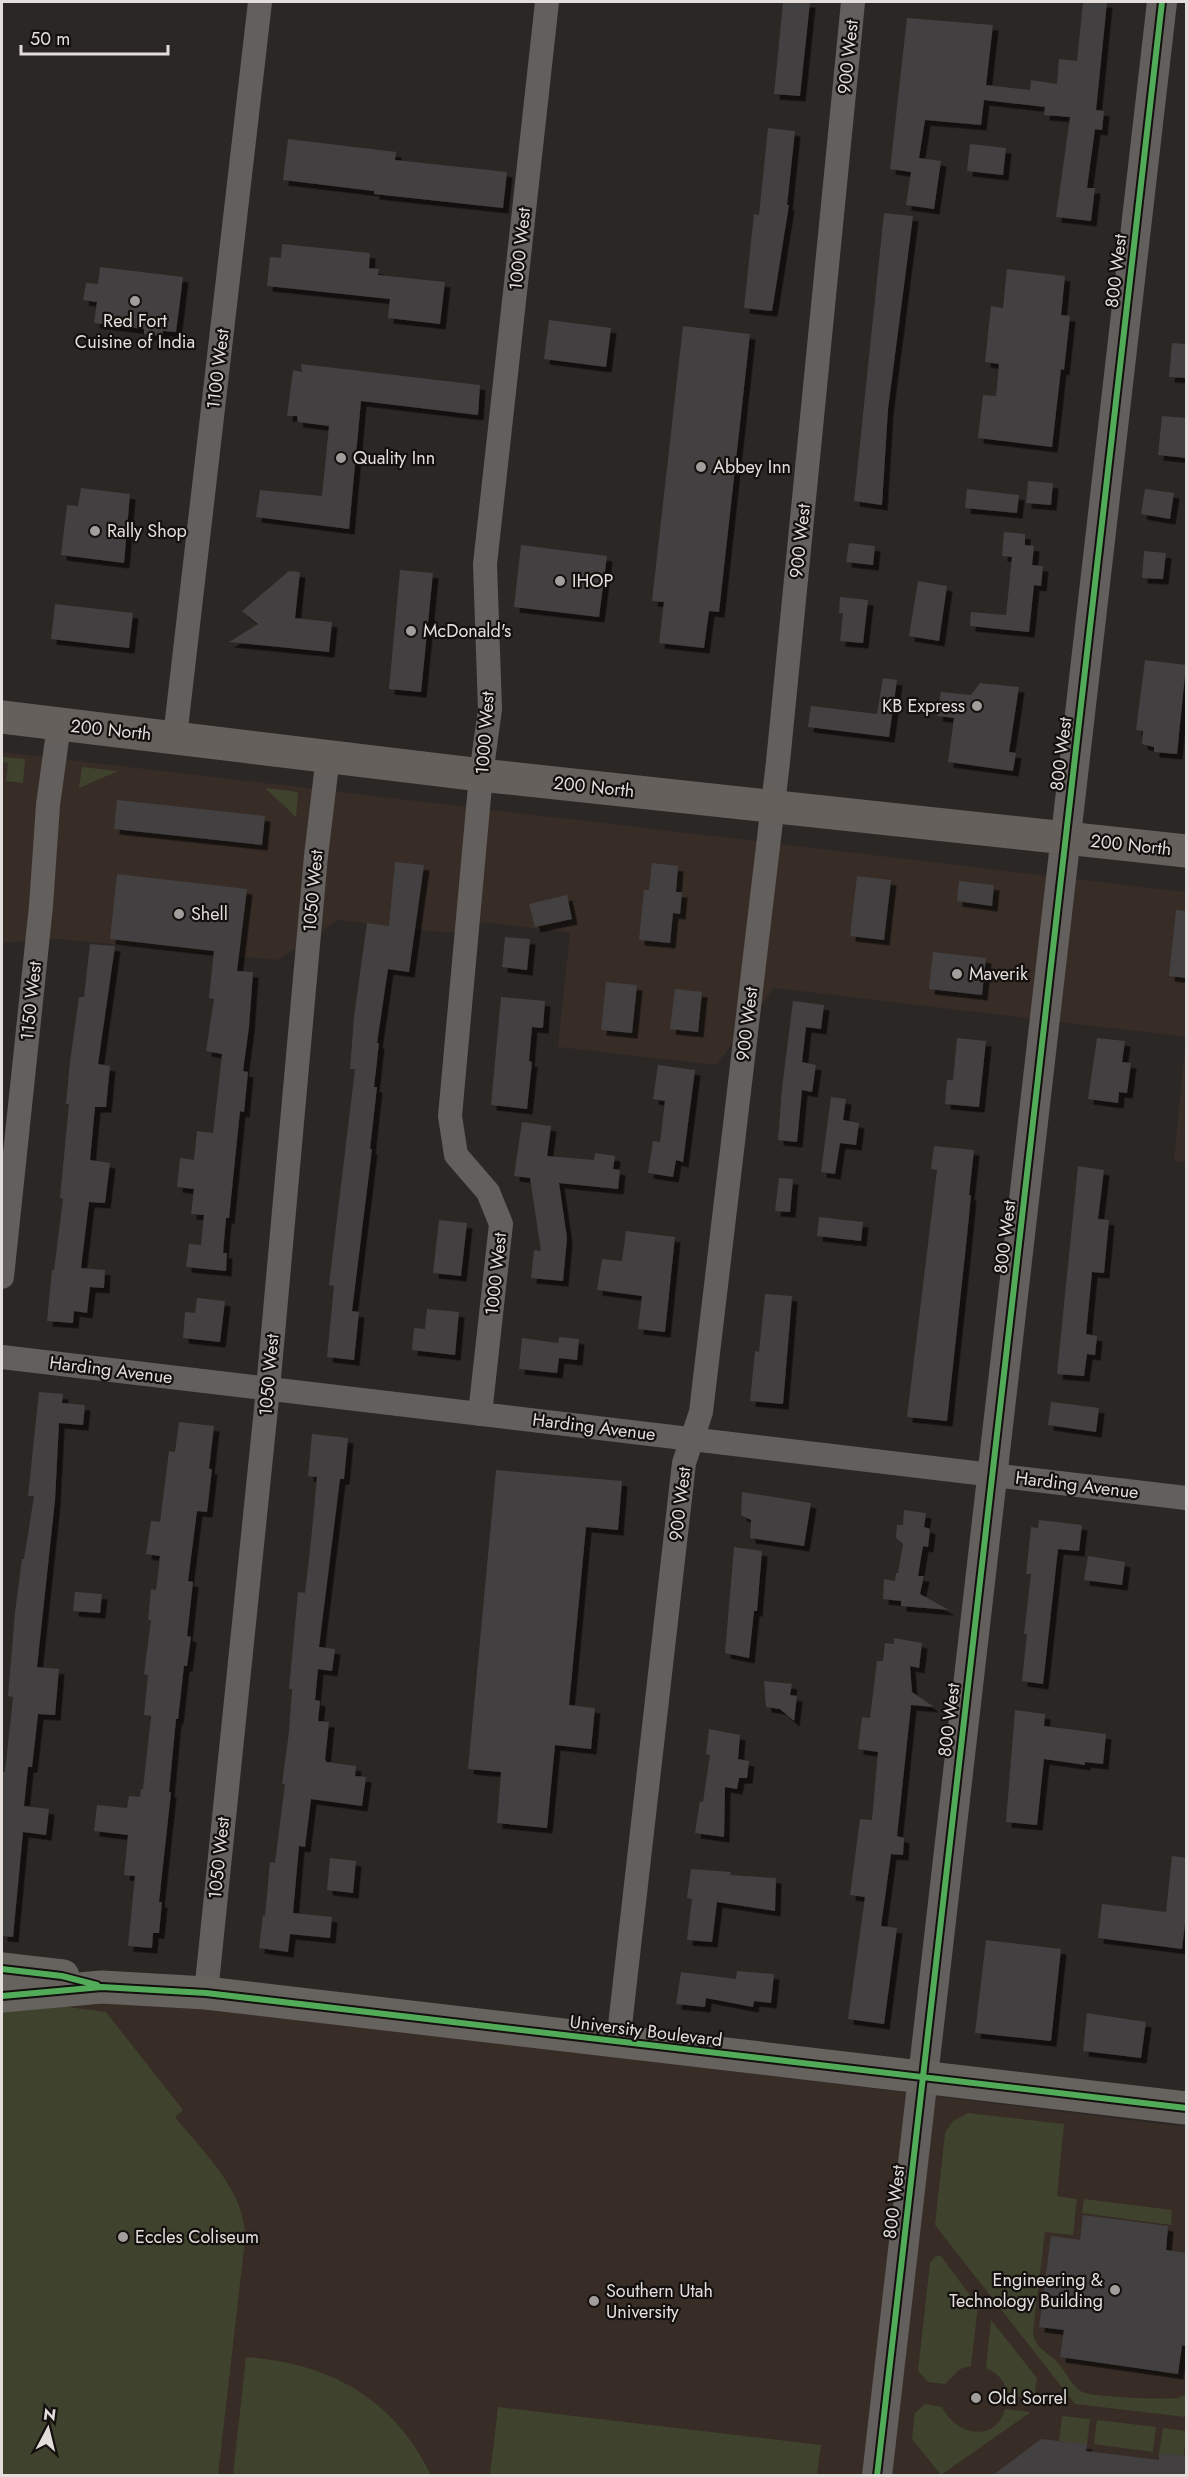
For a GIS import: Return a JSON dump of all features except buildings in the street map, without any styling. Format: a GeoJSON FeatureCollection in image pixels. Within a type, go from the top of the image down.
{"type":"FeatureCollection","features":[{"type":"Feature","properties":{"kind":"main road","name":"200 North"},"geometry":{"type":"LineString","coordinates":[[2,717],[481,775],[1186,851]]}},
{"type":"Feature","properties":{"kind":"main road","name":"University Boulevard"},"geometry":{"type":"LineString","coordinates":[[2,1969],[62,1976],[102,1987]]}},
{"type":"Feature","properties":{"kind":"main road","name":"University Boulevard"},"geometry":{"type":"LineString","coordinates":[[2,1996],[102,1987],[206,1993],[1186,2108]]}},
{"type":"Feature","properties":{"kind":"street","name":"1100 West"},"geometry":{"type":"LineString","coordinates":[[176,737],[260,2]]}},
{"type":"Feature","properties":{"kind":"street","name":"1000 West"},"geometry":{"type":"LineString","coordinates":[[480,1414],[501,1224],[488,1192],[456,1155],[450,1116],[489,709],[485,564],[547,2]]}},
{"type":"Feature","properties":{"kind":"street","name":"900 West"},"geometry":{"type":"LineString","coordinates":[[618,2043],[684,1463],[701,1412],[773,805],[853,2]]}},
{"type":"Feature","properties":{"kind":"street","name":"800 West"},"geometry":{"type":"LineString","coordinates":[[877,2475],[1162,2]]}},
{"type":"Feature","properties":{"kind":"street","name":"1150 West"},"geometry":{"type":"LineString","coordinates":[[2,1277],[41,906],[48,805],[58,725]]}},
{"type":"Feature","properties":{"kind":"street","name":"1050 West"},"geometry":{"type":"LineString","coordinates":[[206,1993],[268,1389],[316,856],[328,756]]}},
{"type":"Feature","properties":{"kind":"street","name":"Harding Avenue"},"geometry":{"type":"LineString","coordinates":[[2,1357],[1186,1498]]}},
{"type":"Feature","properties":{"kind":"shaded area"},"geometry":{"type":"Polygon","coordinates":[[[2,752],[1186,892],[1186,1037],[774,988],[716,1065],[558,1047],[570,933],[485,922],[448,933],[338,920],[278,960],[58,939],[2,943],[2,752]]]}},
{"type":"Feature","properties":{"kind":"shaded area"},"geometry":{"type":"Polygon","coordinates":[[[1186,1037],[1186,1162],[1174,1161],[1186,1037]]]}},
{"type":"Feature","properties":{"kind":"shaded area","name":"Southern Utah University"},"geometry":{"type":"Polygon","coordinates":[[[2,1981],[1186,2127],[1186,2475],[2,2475],[2,1981]]]}},
{"type":"Feature","properties":{"kind":"green space"},"geometry":{"type":"Polygon","coordinates":[[[2,757],[25,759],[23,783],[6,781],[8,763],[2,762],[2,757]]]}},
{"type":"Feature","properties":{"kind":"green space"},"geometry":{"type":"Polygon","coordinates":[[[82,767],[118,771],[79,788],[82,767]]]}},
{"type":"Feature","properties":{"kind":"green space"},"geometry":{"type":"Polygon","coordinates":[[[265,788],[298,792],[296,817],[265,788]]]}},
{"type":"Feature","properties":{"kind":"green space","name":"Eccles Coliseum"},"geometry":{"type":"Polygon","coordinates":[[[2,2003],[37,2003],[106,2012],[183,2110],[175,2117],[221,2174],[239,2205],[244,2222],[245,2240],[218,2475],[2,2475],[2,2003]]]}},
{"type":"Feature","properties":{"kind":"green space"},"geometry":{"type":"Polygon","coordinates":[[[968,2113],[1064,2124],[1057,2196],[1077,2199],[1073,2235],[1045,2232],[1033,2332],[1037,2343],[1058,2363],[1082,2392],[1113,2397],[1160,2399],[1178,2398],[1186,2394],[1186,2417],[1075,2404],[935,2225],[945,2133],[953,2121],[968,2113]]]}},
{"type":"Feature","properties":{"kind":"green space"},"geometry":{"type":"Polygon","coordinates":[[[1084,2199],[1172,2210],[1171,2225],[1082,2213],[1084,2199]]]}},
{"type":"Feature","properties":{"kind":"green space"},"geometry":{"type":"Polygon","coordinates":[[[936,2256],[941,2256],[978,2306],[971,2366],[960,2369],[945,2384],[928,2382],[918,2371],[930,2263],[936,2256]]]}},
{"type":"Feature","properties":{"kind":"green space"},"geometry":{"type":"Polygon","coordinates":[[[991,2320],[1037,2378],[1034,2399],[1007,2395],[1001,2378],[986,2368],[991,2320]]]}},
{"type":"Feature","properties":{"kind":"green space"},"geometry":{"type":"Polygon","coordinates":[[[246,2357],[305,2367],[356,2389],[378,2405],[398,2425],[416,2448],[431,2475],[233,2475],[246,2357]]]}},
{"type":"Feature","properties":{"kind":"green space"},"geometry":{"type":"Polygon","coordinates":[[[925,2404],[942,2407],[956,2424],[975,2432],[993,2427],[1000,2420],[1005,2409],[1031,2412],[941,2475],[912,2439],[915,2413],[925,2404]]]}},
{"type":"Feature","properties":{"kind":"green space"},"geometry":{"type":"Polygon","coordinates":[[[498,2407],[821,2445],[817,2475],[490,2475],[498,2407]]]}},
{"type":"Feature","properties":{"kind":"green space"},"geometry":{"type":"Polygon","coordinates":[[[1062,2416],[1090,2419],[1087,2444],[1059,2441],[1062,2416]]]}},
{"type":"Feature","properties":{"kind":"green space"},"geometry":{"type":"Polygon","coordinates":[[[1097,2420],[1156,2427],[1153,2452],[1094,2444],[1097,2420]]]}},
{"type":"Feature","properties":{"kind":"green space"},"geometry":{"type":"Polygon","coordinates":[[[1163,2428],[1186,2431],[1184,2456],[1159,2453],[1163,2428]]]}},
{"type":"Feature","properties":{"kind":"cycle path"},"geometry":{"type":"LineString","coordinates":[[877,2476],[1162,2]]}},
{"type":"Feature","properties":{"kind":"cycle path"},"geometry":{"type":"LineString","coordinates":[[2,1969],[62,1976],[97,1985]]}},
{"type":"Feature","properties":{"kind":"cycle path"},"geometry":{"type":"LineString","coordinates":[[2,1996],[102,1987],[206,1993],[1186,2108]]}},
{"type":"Feature","properties":{"kind":"place","name":"Red Fort Cuisine of India"},"geometry":{"type":"Point","coordinates":[135,301]}},
{"type":"Feature","properties":{"kind":"place","name":"Quality Inn"},"geometry":{"type":"Point","coordinates":[341,458]}},
{"type":"Feature","properties":{"kind":"place","name":"Abbey Inn"},"geometry":{"type":"Point","coordinates":[701,467]}},
{"type":"Feature","properties":{"kind":"place","name":"Rally Shop"},"geometry":{"type":"Point","coordinates":[95,531]}},
{"type":"Feature","properties":{"kind":"place","name":"IHOP"},"geometry":{"type":"Point","coordinates":[560,581]}},
{"type":"Feature","properties":{"kind":"place","name":"McDonald's"},"geometry":{"type":"Point","coordinates":[411,631]}},
{"type":"Feature","properties":{"kind":"place","name":"KB Express"},"geometry":{"type":"Point","coordinates":[977,706]}},
{"type":"Feature","properties":{"kind":"place","name":"Shell"},"geometry":{"type":"Point","coordinates":[179,914]}},
{"type":"Feature","properties":{"kind":"place","name":"Maverik"},"geometry":{"type":"Point","coordinates":[957,974]}},
{"type":"Feature","properties":{"kind":"place","name":"Eccles Coliseum"},"geometry":{"type":"Point","coordinates":[123,2237]}},
{"type":"Feature","properties":{"kind":"place","name":"Engineering & Technology Building"},"geometry":{"type":"Point","coordinates":[1115,2290]}},
{"type":"Feature","properties":{"kind":"place","name":"Southern Utah University"},"geometry":{"type":"Point","coordinates":[594,2301]}},
{"type":"Feature","properties":{"kind":"place","name":"Old Sorrel"},"geometry":{"type":"Point","coordinates":[976,2398]}}]}
